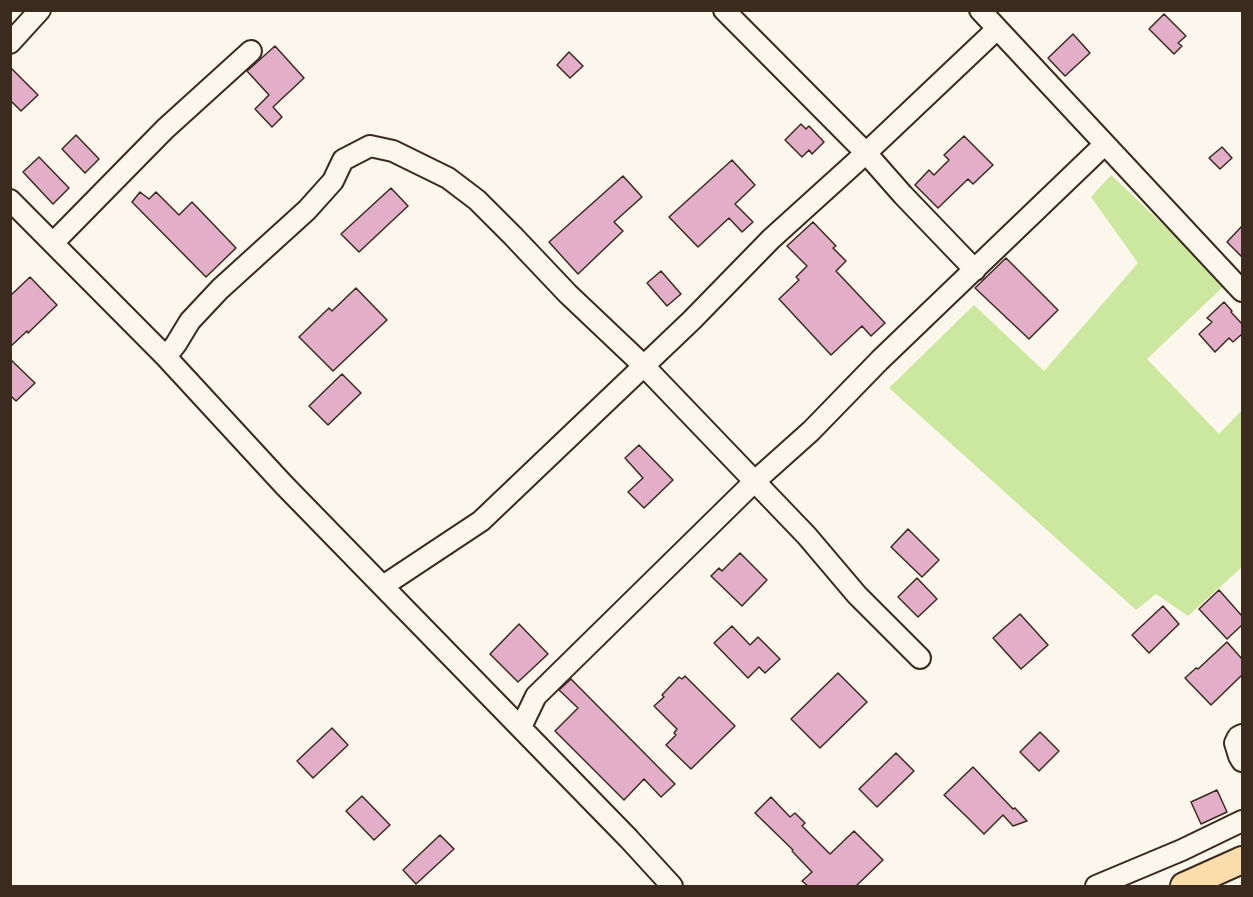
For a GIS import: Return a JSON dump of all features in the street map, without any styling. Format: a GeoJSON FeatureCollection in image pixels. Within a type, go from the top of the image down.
{"type":"FeatureCollection","features":[{"type":"Feature","properties":{"kind":"main road"},"geometry":{"type":"LineString","coordinates":[[1184,886],[1242,860]]}},
{"type":"Feature","properties":{"kind":"street"},"geometry":{"type":"LineString","coordinates":[[10,43],[40,10]]}},
{"type":"Feature","properties":{"kind":"street"},"geometry":{"type":"LineString","coordinates":[[724,10],[866,153],[975,270]]}},
{"type":"Feature","properties":{"kind":"street"},"geometry":{"type":"LineString","coordinates":[[980,10],[1242,291]]}},
{"type":"Feature","properties":{"kind":"street"},"geometry":{"type":"LineString","coordinates":[[383,586],[481,521],[692,321],[771,239],[997,29]]}},
{"type":"Feature","properties":{"kind":"street"},"geometry":{"type":"LineString","coordinates":[[53,243],[165,129],[252,51]]}},
{"type":"Feature","properties":{"kind":"street"},"geometry":{"type":"LineString","coordinates":[[521,728],[536,696],[754,482],[811,431],[880,360],[1104,145]]}},
{"type":"Feature","properties":{"kind":"street"},"geometry":{"type":"LineString","coordinates":[[166,357],[190,321],[220,289],[307,210],[333,181],[343,160],[370,146],[393,150],[448,178],[477,200],[568,294],[644,366],[807,536],[857,595],[920,658]]}},
{"type":"Feature","properties":{"kind":"street"},"geometry":{"type":"LineString","coordinates":[[10,200],[166,357],[284,484],[643,853],[672,886]]}},
{"type":"Feature","properties":{"kind":"street"},"geometry":{"type":"LineString","coordinates":[[1242,735],[1235,743],[1242,761]]}},
{"type":"Feature","properties":{"kind":"street"},"geometry":{"type":"LineString","coordinates":[[1096,886],[1182,850],[1242,821]]}},
{"type":"Feature","properties":{"kind":"green space"},"geometry":{"type":"Polygon","coordinates":[[[1111,175],[1226,284],[1147,359],[1219,434],[1242,410],[1242,567],[1188,616],[1156,594],[1136,610],[889,388],[974,305],[1044,371],[1138,263],[1091,197],[1111,175]]]}},
{"type":"Feature","properties":{"kind":"building"},"geometry":{"type":"Polygon","coordinates":[[[1164,14],[1186,36],[1178,43],[1182,46],[1174,54],[1149,29],[1164,14]]]}},
{"type":"Feature","properties":{"kind":"building"},"geometry":{"type":"Polygon","coordinates":[[[1073,34],[1090,53],[1065,76],[1048,58],[1073,34]]]}},
{"type":"Feature","properties":{"kind":"building"},"geometry":{"type":"Polygon","coordinates":[[[275,46],[304,78],[273,107],[282,117],[272,127],[255,109],[269,95],[247,71],[275,46]]]}},
{"type":"Feature","properties":{"kind":"building"},"geometry":{"type":"Polygon","coordinates":[[[569,52],[583,66],[570,78],[557,65],[569,52]]]}},
{"type":"Feature","properties":{"kind":"building"},"geometry":{"type":"Polygon","coordinates":[[[10,67],[38,95],[21,111],[10,100],[10,67]]]}},
{"type":"Feature","properties":{"kind":"building"},"geometry":{"type":"Polygon","coordinates":[[[801,124],[806,129],[809,126],[824,142],[812,154],[809,150],[802,157],[785,140],[801,124]]]}},
{"type":"Feature","properties":{"kind":"building"},"geometry":{"type":"Polygon","coordinates":[[[76,135],[99,159],[85,173],[62,149],[76,135]]]}},
{"type":"Feature","properties":{"kind":"building"},"geometry":{"type":"Polygon","coordinates":[[[964,136],[993,165],[973,184],[968,179],[938,208],[915,185],[929,170],[934,175],[949,160],[944,155],[964,136]]]}},
{"type":"Feature","properties":{"kind":"building"},"geometry":{"type":"Polygon","coordinates":[[[1222,147],[1232,158],[1220,169],[1209,158],[1222,147]]]}},
{"type":"Feature","properties":{"kind":"building"},"geometry":{"type":"Polygon","coordinates":[[[39,157],[69,188],[53,204],[23,172],[39,157]]]}},
{"type":"Feature","properties":{"kind":"building"},"geometry":{"type":"Polygon","coordinates":[[[732,160],[755,185],[735,204],[753,222],[742,232],[729,218],[698,247],[669,217],[732,160]]]}},
{"type":"Feature","properties":{"kind":"building"},"geometry":{"type":"Polygon","coordinates":[[[623,176],[642,197],[614,222],[623,231],[578,274],[549,242],[623,176]]]}},
{"type":"Feature","properties":{"kind":"building"},"geometry":{"type":"Polygon","coordinates":[[[391,188],[408,206],[359,252],[341,234],[391,188]]]}},
{"type":"Feature","properties":{"kind":"building"},"geometry":{"type":"Polygon","coordinates":[[[140,192],[149,199],[156,192],[179,215],[192,202],[236,248],[206,277],[132,202],[140,192]]]}},
{"type":"Feature","properties":{"kind":"building"},"geometry":{"type":"Polygon","coordinates":[[[813,222],[836,246],[833,248],[846,261],[836,271],[885,323],[871,336],[862,326],[831,355],[779,299],[799,280],[796,277],[807,266],[787,246],[813,222]]]}},
{"type":"Feature","properties":{"kind":"building"},"geometry":{"type":"Polygon","coordinates":[[[1242,226],[1242,257],[1227,242],[1242,226]]]}},
{"type":"Feature","properties":{"kind":"building"},"geometry":{"type":"Polygon","coordinates":[[[1006,258],[1058,310],[1029,339],[975,288],[1006,258]]]}},
{"type":"Feature","properties":{"kind":"building"},"geometry":{"type":"Polygon","coordinates":[[[661,271],[681,294],[667,306],[647,283],[661,271]]]}},
{"type":"Feature","properties":{"kind":"building"},"geometry":{"type":"Polygon","coordinates":[[[30,277],[57,305],[10,347],[10,296],[30,277]]]}},
{"type":"Feature","properties":{"kind":"building"},"geometry":{"type":"Polygon","coordinates":[[[356,288],[387,320],[333,371],[299,337],[329,308],[332,311],[356,288]]]}},
{"type":"Feature","properties":{"kind":"building"},"geometry":{"type":"Polygon","coordinates":[[[1224,302],[1242,324],[1242,334],[1233,342],[1229,338],[1215,352],[1199,334],[1212,322],[1207,318],[1224,302]]]}},
{"type":"Feature","properties":{"kind":"building"},"geometry":{"type":"Polygon","coordinates":[[[10,359],[35,383],[16,401],[10,395],[10,359]]]}},
{"type":"Feature","properties":{"kind":"building"},"geometry":{"type":"Polygon","coordinates":[[[342,374],[361,393],[328,425],[309,406],[342,374]]]}},
{"type":"Feature","properties":{"kind":"building"},"geometry":{"type":"Polygon","coordinates":[[[639,445],[673,480],[644,508],[628,492],[643,478],[625,458],[639,445]]]}},
{"type":"Feature","properties":{"kind":"building"},"geometry":{"type":"Polygon","coordinates":[[[908,529],[939,560],[922,577],[891,547],[908,529]]]}},
{"type":"Feature","properties":{"kind":"building"},"geometry":{"type":"Polygon","coordinates":[[[740,553],[767,580],[742,606],[711,576],[719,568],[722,571],[740,553]]]}},
{"type":"Feature","properties":{"kind":"building"},"geometry":{"type":"Polygon","coordinates":[[[917,578],[937,599],[918,617],[898,597],[917,578]]]}},
{"type":"Feature","properties":{"kind":"building"},"geometry":{"type":"Polygon","coordinates":[[[1219,590],[1242,616],[1242,625],[1227,639],[1199,609],[1219,590]]]}},
{"type":"Feature","properties":{"kind":"building"},"geometry":{"type":"Polygon","coordinates":[[[1163,606],[1179,624],[1149,653],[1132,635],[1163,606]]]}},
{"type":"Feature","properties":{"kind":"building"},"geometry":{"type":"Polygon","coordinates":[[[1020,614],[1048,645],[1021,669],[993,638],[1020,614]]]}},
{"type":"Feature","properties":{"kind":"building"},"geometry":{"type":"Polygon","coordinates":[[[519,624],[548,654],[518,682],[490,654],[519,624]]]}},
{"type":"Feature","properties":{"kind":"building"},"geometry":{"type":"Polygon","coordinates":[[[732,626],[750,645],[758,637],[780,659],[765,673],[759,667],[748,678],[714,643],[732,626]]]}},
{"type":"Feature","properties":{"kind":"building"},"geometry":{"type":"Polygon","coordinates":[[[1227,642],[1242,659],[1242,675],[1211,705],[1185,678],[1227,642]]]}},
{"type":"Feature","properties":{"kind":"building"},"geometry":{"type":"Polygon","coordinates":[[[838,673],[867,702],[820,748],[791,719],[838,673]]]}},
{"type":"Feature","properties":{"kind":"building"},"geometry":{"type":"Polygon","coordinates":[[[685,676],[735,726],[691,769],[666,745],[676,735],[674,733],[677,729],[654,706],[679,677],[682,679],[685,676]]]}},
{"type":"Feature","properties":{"kind":"building"},"geometry":{"type":"Polygon","coordinates":[[[571,679],[675,784],[661,797],[644,779],[624,800],[555,731],[578,708],[559,690],[571,679]]]}},
{"type":"Feature","properties":{"kind":"building"},"geometry":{"type":"Polygon","coordinates":[[[332,728],[348,745],[313,778],[297,761],[332,728]]]}},
{"type":"Feature","properties":{"kind":"building"},"geometry":{"type":"Polygon","coordinates":[[[1040,732],[1059,751],[1039,771],[1020,752],[1040,732]]]}},
{"type":"Feature","properties":{"kind":"building"},"geometry":{"type":"Polygon","coordinates":[[[896,753],[914,771],[877,807],[859,789],[896,753]]]}},
{"type":"Feature","properties":{"kind":"building"},"geometry":{"type":"Polygon","coordinates":[[[973,767],[1027,821],[1013,826],[1003,815],[984,834],[944,795],[973,767]]]}},
{"type":"Feature","properties":{"kind":"building"},"geometry":{"type":"Polygon","coordinates":[[[1217,790],[1227,812],[1201,824],[1191,802],[1217,790]]]}},
{"type":"Feature","properties":{"kind":"building"},"geometry":{"type":"Polygon","coordinates":[[[362,796],[390,825],[374,840],[346,811],[362,796]]]}},
{"type":"Feature","properties":{"kind":"building"},"geometry":{"type":"Polygon","coordinates":[[[771,797],[790,817],[795,813],[805,823],[802,826],[830,854],[854,831],[883,860],[856,886],[808,886],[802,881],[812,872],[755,813],[771,797]]]}},
{"type":"Feature","properties":{"kind":"building"},"geometry":{"type":"Polygon","coordinates":[[[440,835],[454,849],[416,884],[403,870],[440,835]]]}}]}
